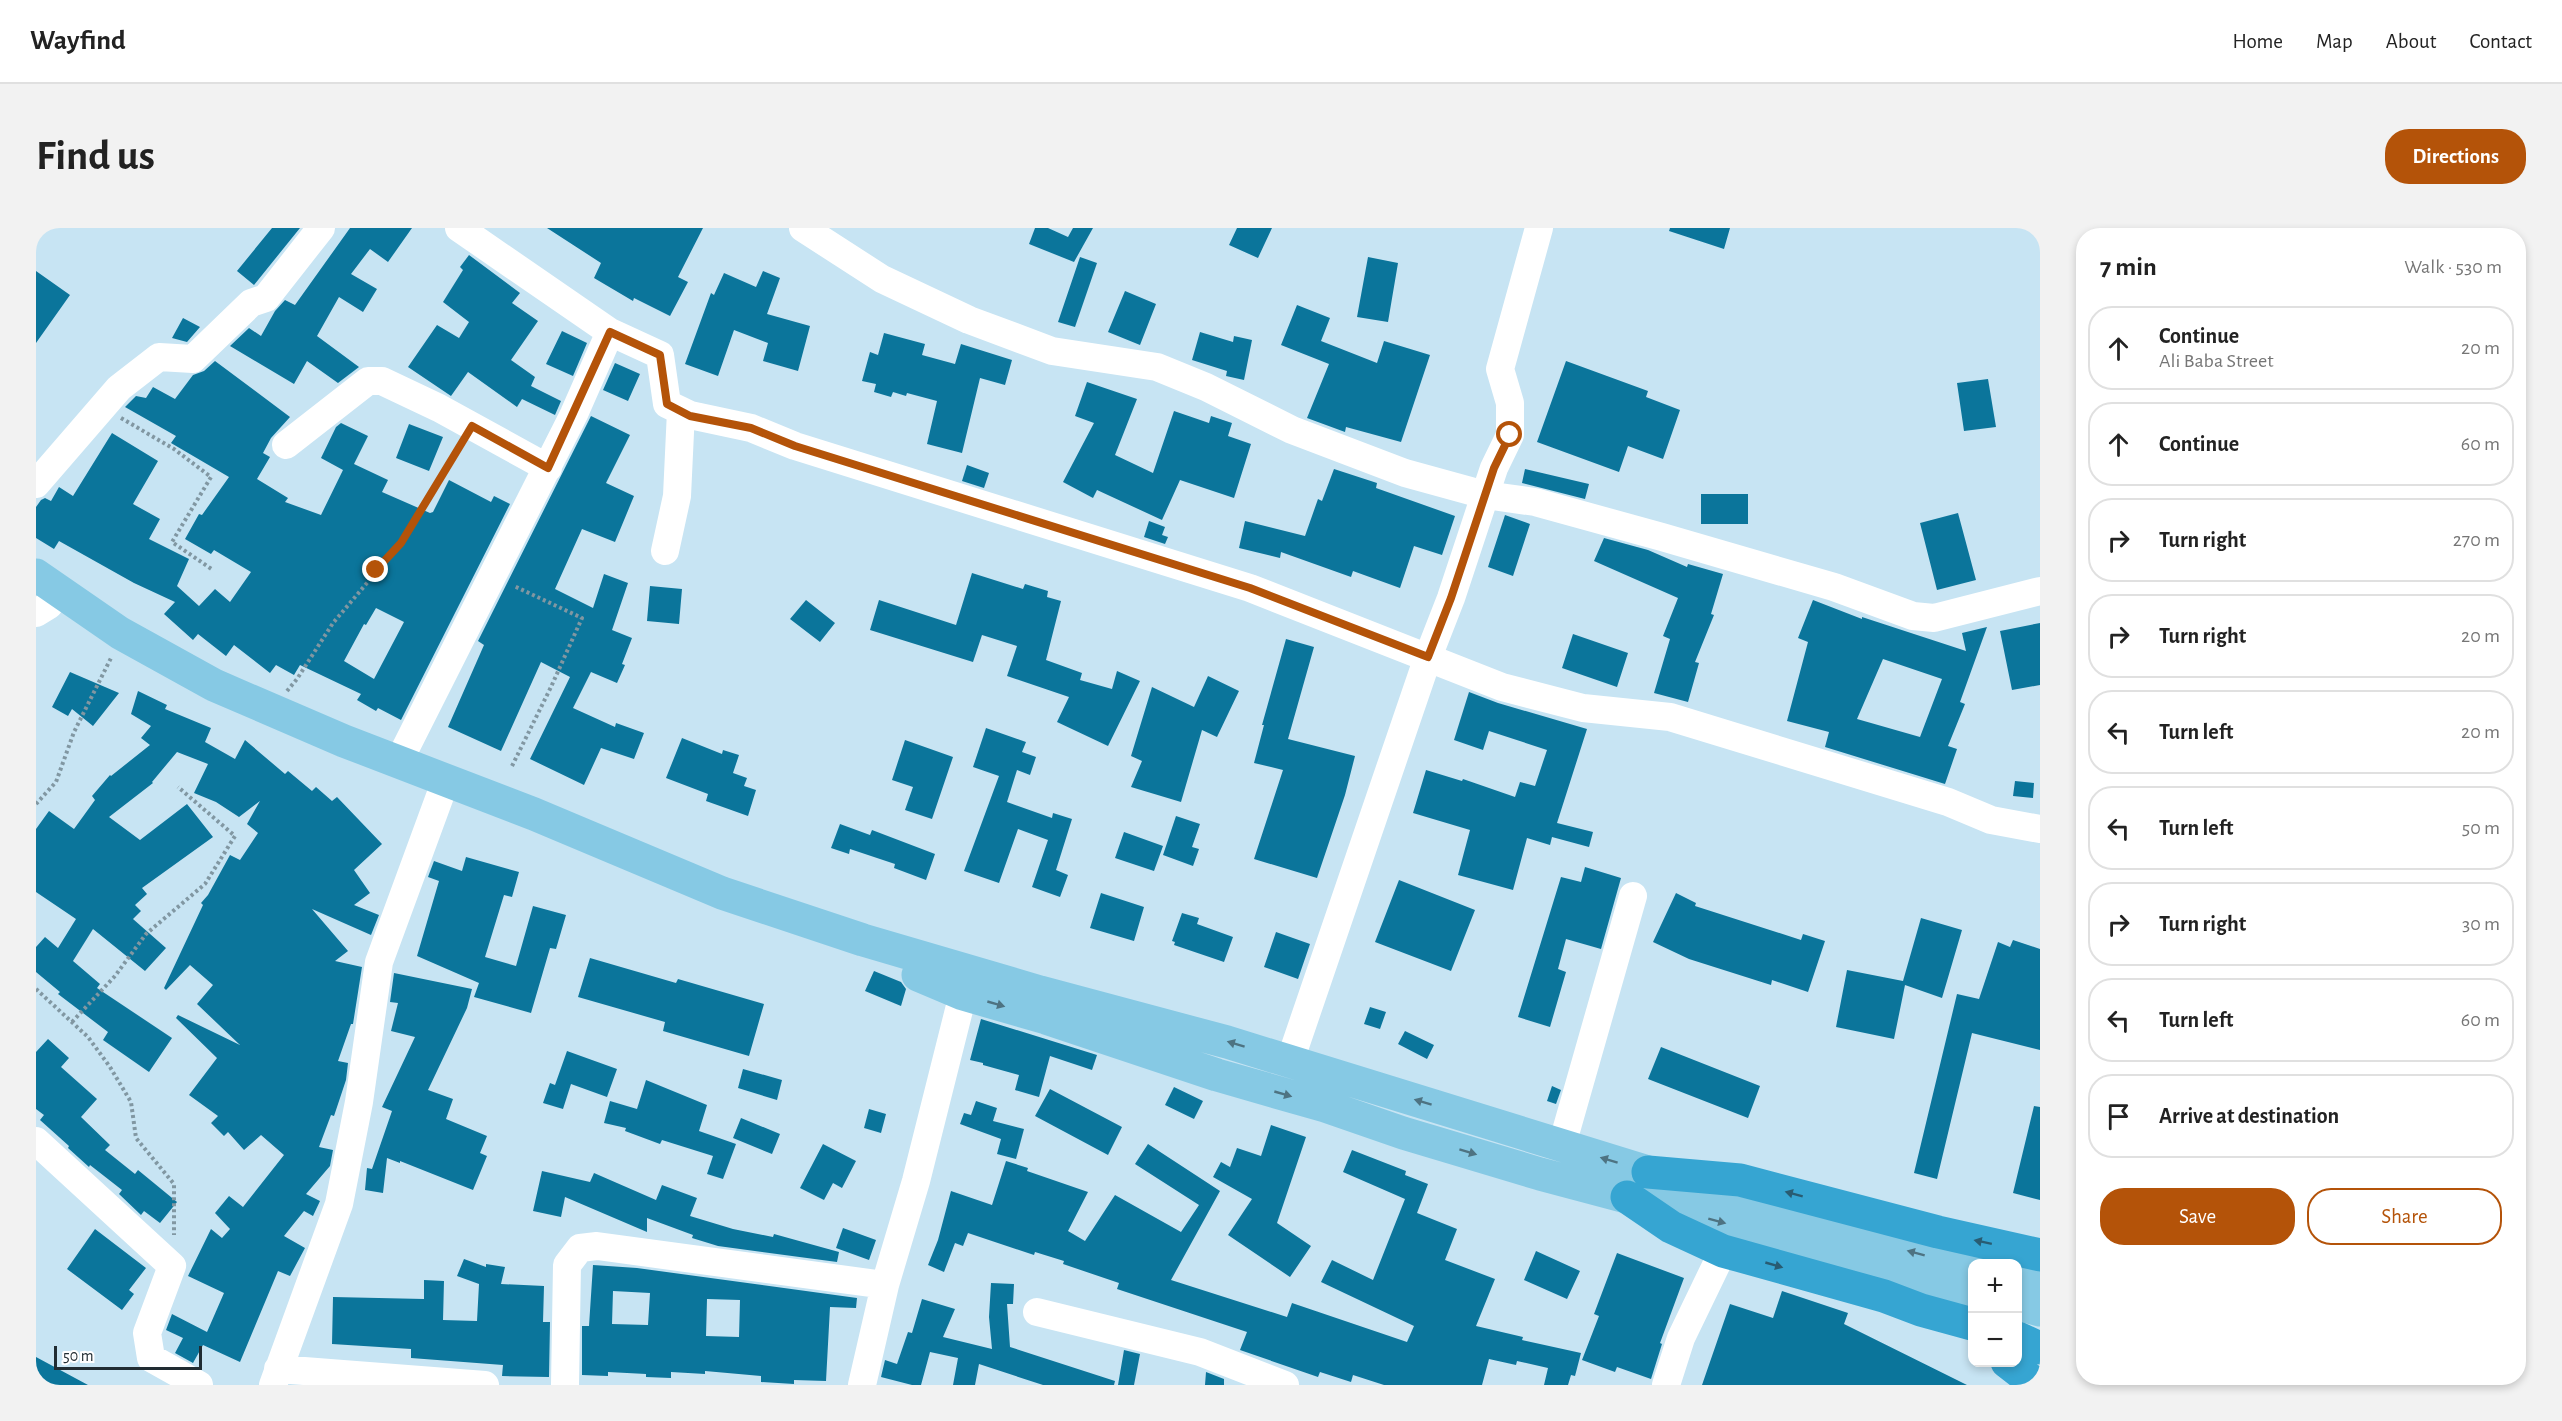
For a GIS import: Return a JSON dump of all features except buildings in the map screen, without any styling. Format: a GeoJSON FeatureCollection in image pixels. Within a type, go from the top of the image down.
{"type":"FeatureCollection","features":[{"type":"Feature","properties":{"kind":"highway"},"geometry":{"type":"LineString","coordinates":[[1648,1172],[1740,1180],[1938,1232],[2040,1255]]}},
{"type":"Feature","properties":{"kind":"highway"},"geometry":{"type":"LineString","coordinates":[[1627,1197],[1671,1227],[1723,1251],[1884,1296],[1921,1310],[1968,1323]]}},
{"type":"Feature","properties":{"kind":"highway"},"geometry":{"type":"LineString","coordinates":[[1921,1310],[1968,1338]]}},
{"type":"Feature","properties":{"kind":"highway"},"geometry":{"type":"LineString","coordinates":[[2022,1340],[2040,1348]]}},
{"type":"Feature","properties":{"kind":"highway"},"geometry":{"type":"LineString","coordinates":[[2014,1367],[2037,1385]]}},
{"type":"Feature","properties":{"kind":"main road"},"geometry":{"type":"LineString","coordinates":[[36,575],[120,633],[214,685],[398,763],[534,814],[722,893],[863,940],[1046,1018],[1217,1075],[1325,1106],[1403,1133],[1728,1224],[1873,1270],[1968,1292]]}},
{"type":"Feature","properties":{"kind":"main road"},"geometry":{"type":"LineString","coordinates":[[40,605],[218,697],[440,796],[537,827],[722,905],[863,952],[962,981],[1290,1061],[1648,1172],[1738,1204],[1968,1267]]}},
{"type":"Feature","properties":{"kind":"main road"},"geometry":{"type":"LineString","coordinates":[[2022,1281],[2040,1285]]}},
{"type":"Feature","properties":{"kind":"main road"},"geometry":{"type":"LineString","coordinates":[[2022,1305],[2040,1310]]}},
{"type":"Feature","properties":{"kind":"street"},"geometry":{"type":"LineString","coordinates":[[36,484],[119,388],[159,357],[193,359],[251,303],[266,298],[321,228]]}},
{"type":"Feature","properties":{"kind":"street"},"geometry":{"type":"LineString","coordinates":[[459,228],[610,332],[660,355],[667,404],[690,416],[751,428],[795,446],[1250,588],[1502,687],[1583,708],[1670,717],[1937,799],[1991,820],[2040,829]]}},
{"type":"Feature","properties":{"kind":"street"},"geometry":{"type":"LineString","coordinates":[[803,228],[882,279],[969,320],[1052,351],[1157,367],[1206,387],[1292,430],[1405,473],[1485,495],[1535,502],[1662,537],[1834,587],[1913,616],[1934,618],[2040,591]]}},
{"type":"Feature","properties":{"kind":"street"},"geometry":{"type":"LineString","coordinates":[[1290,1061],[1494,468],[1510,435],[1510,403],[1500,369],[1539,228]]}},
{"type":"Feature","properties":{"kind":"street"},"geometry":{"type":"LineString","coordinates":[[398,763],[548,468],[610,332]]}},
{"type":"Feature","properties":{"kind":"street"},"geometry":{"type":"LineString","coordinates":[[286,445],[368,381],[382,381],[472,426],[548,468]]}},
{"type":"Feature","properties":{"kind":"street"},"geometry":{"type":"LineString","coordinates":[[665,551],[677,496],[681,411]]}},
{"type":"Feature","properties":{"kind":"street"},"geometry":{"type":"LineString","coordinates":[[440,796],[379,962],[359,1102],[339,1204],[275,1377],[485,1385]]}},
{"type":"Feature","properties":{"kind":"street"},"geometry":{"type":"LineString","coordinates":[[1562,1145],[1633,896]]}},
{"type":"Feature","properties":{"kind":"street"},"geometry":{"type":"LineString","coordinates":[[862,1385],[885,1285],[916,1181],[962,981]]}},
{"type":"Feature","properties":{"kind":"street"},"geometry":{"type":"LineString","coordinates":[[36,1141],[172,1266],[147,1333],[151,1358],[199,1385]]}},
{"type":"Feature","properties":{"kind":"street"},"geometry":{"type":"LineString","coordinates":[[565,1385],[567,1265],[580,1248],[597,1246],[885,1285]]}},
{"type":"Feature","properties":{"kind":"street"},"geometry":{"type":"LineString","coordinates":[[1666,1385],[1681,1338],[1723,1251]]}},
{"type":"Feature","properties":{"kind":"street"},"geometry":{"type":"LineString","coordinates":[[1037,1312],[1200,1352],[1285,1385]]}},
{"type":"Feature","properties":{"kind":"path"},"geometry":{"type":"LineString","coordinates":[[102,407],[174,449],[211,477],[172,542],[213,570]]}},
{"type":"Feature","properties":{"kind":"path"},"geometry":{"type":"LineString","coordinates":[[270,709],[297,679],[333,623],[401,543],[472,426]]}},
{"type":"Feature","properties":{"kind":"path"},"geometry":{"type":"LineString","coordinates":[[494,577],[582,618],[512,765]]}},
{"type":"Feature","properties":{"kind":"path"},"geometry":{"type":"LineString","coordinates":[[36,804],[56,782],[74,732],[117,646]]}},
{"type":"Feature","properties":{"kind":"path"},"geometry":{"type":"LineString","coordinates":[[72,1022],[115,976],[146,934],[205,884],[235,836],[178,787]]}},
{"type":"Feature","properties":{"kind":"path"},"geometry":{"type":"LineString","coordinates":[[36,989],[88,1037],[110,1067],[131,1102],[136,1138],[174,1184],[172,1266]]}},
{"type":"Feature","properties":{"kind":"route"},"geometry":{"type":"LineString","coordinates":[[376,570],[401,543],[435,491],[472,426],[548,468],[610,332],[660,355],[667,404],[690,416],[751,428],[795,446],[1250,588],[1428,657],[1451,598],[1494,468],[1510,435]]}}]}
